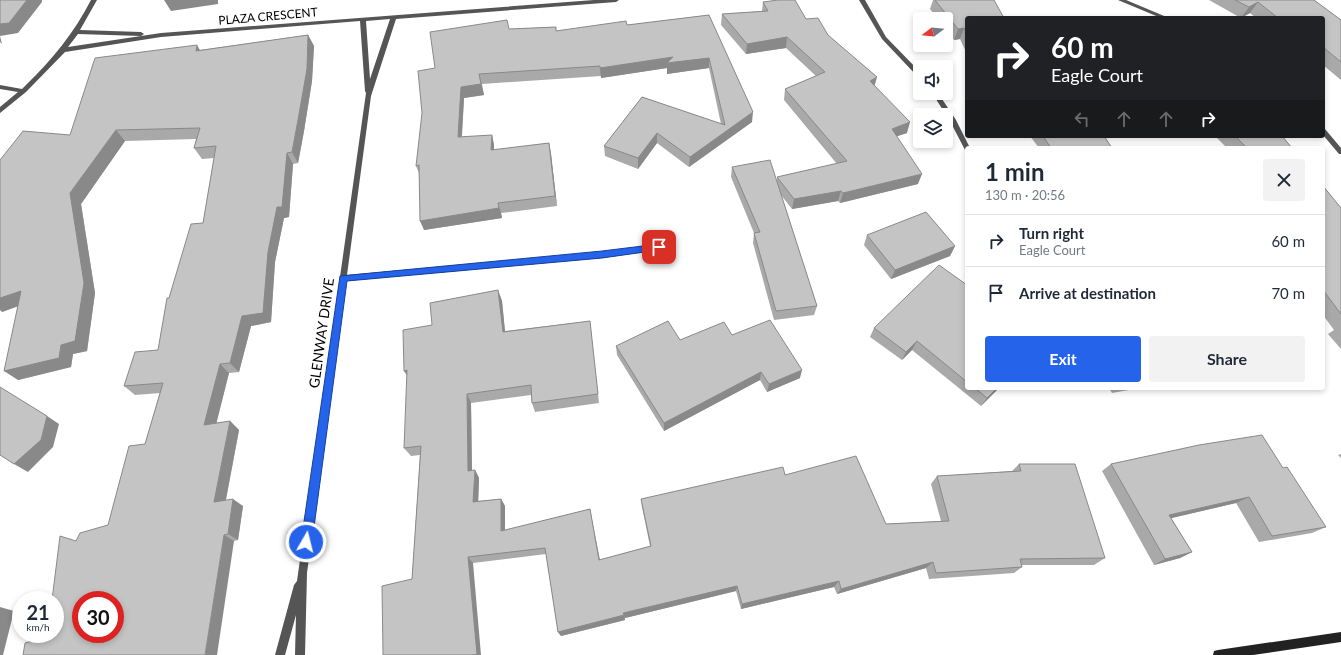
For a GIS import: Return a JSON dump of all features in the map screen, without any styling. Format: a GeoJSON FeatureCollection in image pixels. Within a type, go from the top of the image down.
{"type":"FeatureCollection","features":[{"type":"Feature","properties":{"kind":"main road"},"geometry":{"type":"LineString","coordinates":[[1218,655],[1341,637]]}},
{"type":"Feature","properties":{"kind":"street"},"geometry":{"type":"LineString","coordinates":[[0,111],[24,91],[63,50],[77,32],[94,0]]}},
{"type":"Feature","properties":{"kind":"street","name":"PLAZA CRESCENT"},"geometry":{"type":"LineString","coordinates":[[63,50],[161,35],[616,0]]}},
{"type":"Feature","properties":{"kind":"street"},"geometry":{"type":"LineString","coordinates":[[862,0],[884,38],[913,69]]}},
{"type":"Feature","properties":{"kind":"street"},"geometry":{"type":"LineString","coordinates":[[1121,0],[1161,16]]}},
{"type":"Feature","properties":{"kind":"street","name":"GLENWAY DRIVE"},"geometry":{"type":"LineString","coordinates":[[300,655],[302,573],[368,96],[394,17]]}},
{"type":"Feature","properties":{"kind":"street","name":"GLENWAY DRIVE"},"geometry":{"type":"LineString","coordinates":[[363,19],[368,96]]}},
{"type":"Feature","properties":{"kind":"street","name":"PLAZA CRESCENT"},"geometry":{"type":"LineString","coordinates":[[77,32],[161,35]]}},
{"type":"Feature","properties":{"kind":"street"},"geometry":{"type":"LineString","coordinates":[[0,87],[24,91]]}},
{"type":"Feature","properties":{"kind":"street"},"geometry":{"type":"LineString","coordinates":[[940,100],[953,120],[966,146]]}},
{"type":"Feature","properties":{"kind":"street"},"geometry":{"type":"LineString","coordinates":[[1325,133],[1341,152]]}},
{"type":"Feature","properties":{"kind":"street"},"geometry":{"type":"LineString","coordinates":[[343,278],[602,255],[659,247]]}},
{"type":"Feature","properties":{"kind":"street","name":"GLENWAY DRIVE"},"geometry":{"type":"LineString","coordinates":[[280,655],[302,573]]}},
{"type":"Feature","properties":{"kind":"building"},"geometry":{"type":"Polygon","coordinates":[[[0,0],[27,0],[9,23],[0,24],[0,0]]]}},
{"type":"Feature","properties":{"kind":"building"},"geometry":{"type":"Polygon","coordinates":[[[795,0],[806,19],[818,18],[828,35],[877,77],[870,81],[910,122],[892,129],[922,174],[843,193],[841,191],[794,199],[777,177],[847,161],[785,89],[825,72],[787,37],[747,44],[722,14],[768,11],[763,2],[795,0]]]}},
{"type":"Feature","properties":{"kind":"building"},"geometry":{"type":"Polygon","coordinates":[[[935,0],[994,0],[1003,16],[965,16],[965,30],[964,28],[958,29],[953,23],[953,12],[945,12],[935,0]]]}},
{"type":"Feature","properties":{"kind":"building"},"geometry":{"type":"Polygon","coordinates":[[[1235,0],[1314,0],[1341,20],[1341,62],[1325,49],[1325,16],[1276,16],[1258,2],[1249,7],[1235,0]]]}},
{"type":"Feature","properties":{"kind":"building"},"geometry":{"type":"Polygon","coordinates":[[[709,15],[753,112],[690,157],[657,133],[638,158],[604,146],[642,97],[725,125],[709,58],[667,63],[673,57],[600,68],[600,66],[479,74],[481,84],[461,87],[458,137],[492,135],[491,150],[549,143],[555,196],[498,203],[499,208],[420,221],[419,165],[416,166],[422,113],[418,71],[435,68],[430,32],[507,20],[509,29],[556,27],[556,31],[626,21],[627,25],[709,15]]]}},
{"type":"Feature","properties":{"kind":"building"},"geometry":{"type":"Polygon","coordinates":[[[308,35],[307,69],[292,152],[287,153],[282,207],[277,207],[268,252],[263,313],[242,316],[230,363],[220,364],[204,425],[230,421],[214,502],[233,499],[228,534],[224,535],[205,655],[23,655],[25,643],[64,643],[64,591],[53,591],[60,536],[76,541],[80,533],[108,525],[129,446],[145,444],[163,383],[124,386],[135,352],[158,350],[167,298],[169,298],[191,224],[203,223],[216,146],[194,148],[200,128],[116,130],[70,193],[84,283],[75,341],[61,345],[59,358],[4,371],[21,291],[0,298],[0,160],[23,131],[70,135],[95,58],[197,45],[196,51],[308,35]]]}},
{"type":"Feature","properties":{"kind":"building"},"geometry":{"type":"Polygon","coordinates":[[[1044,138],[1105,138],[1111,146],[1050,146],[1044,138]]]}},
{"type":"Feature","properties":{"kind":"building"},"geometry":{"type":"Polygon","coordinates":[[[1237,138],[1284,138],[1290,146],[1245,146],[1237,138]]]}},
{"type":"Feature","properties":{"kind":"building"},"geometry":{"type":"Polygon","coordinates":[[[770,160],[817,306],[776,311],[754,233],[760,232],[732,167],[770,160]]]}},
{"type":"Feature","properties":{"kind":"building"},"geometry":{"type":"Polygon","coordinates":[[[1325,188],[1341,208],[1341,314],[1325,293],[1325,188]]]}},
{"type":"Feature","properties":{"kind":"building"},"geometry":{"type":"Polygon","coordinates":[[[926,212],[955,246],[895,270],[867,235],[926,212]]]}},
{"type":"Feature","properties":{"kind":"building"},"geometry":{"type":"Polygon","coordinates":[[[939,265],[965,284],[965,380],[917,341],[906,352],[874,328],[939,265]]]}},
{"type":"Feature","properties":{"kind":"building"},"geometry":{"type":"Polygon","coordinates":[[[498,290],[503,332],[590,321],[598,394],[532,403],[531,385],[467,394],[468,471],[475,470],[473,502],[501,499],[501,531],[590,509],[599,560],[651,546],[641,499],[783,467],[785,475],[856,456],[886,524],[949,521],[937,476],[1021,471],[1019,464],[1075,464],[1105,558],[1020,559],[1022,567],[936,573],[933,562],[841,589],[839,581],[742,604],[737,586],[623,613],[624,615],[558,632],[545,548],[468,557],[477,654],[383,655],[382,586],[412,579],[421,446],[404,448],[407,370],[404,371],[403,330],[432,325],[430,303],[498,290]]]}},
{"type":"Feature","properties":{"kind":"building"},"geometry":{"type":"Polygon","coordinates":[[[770,320],[802,370],[769,384],[761,372],[664,423],[616,346],[668,321],[680,340],[724,322],[732,335],[770,320]]]}},
{"type":"Feature","properties":{"kind":"building"},"geometry":{"type":"Polygon","coordinates":[[[0,387],[47,416],[41,440],[14,464],[0,455],[0,387]]]}},
{"type":"Feature","properties":{"kind":"building"},"geometry":{"type":"Polygon","coordinates":[[[977,390],[995,390],[987,398],[977,390]]]}},
{"type":"Feature","properties":{"kind":"building"},"geometry":{"type":"Polygon","coordinates":[[[1262,435],[1283,468],[1287,467],[1326,527],[1272,536],[1249,497],[1169,515],[1192,552],[1165,559],[1111,464],[1199,445],[1262,435]]]}},
{"type":"Feature","properties":{"kind":"route"},"geometry":{"type":"LineString","coordinates":[[306,542],[343,278],[602,255],[659,247]]}}]}
